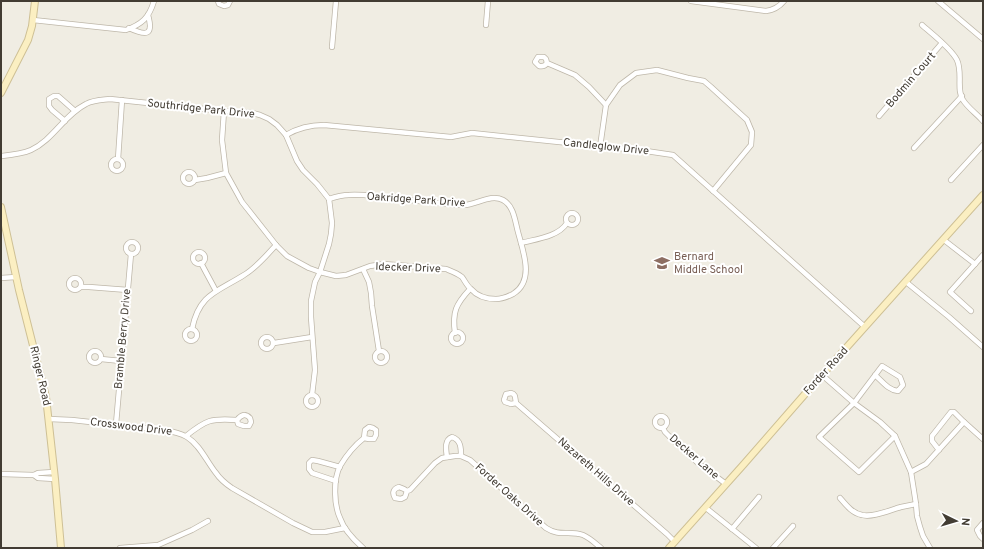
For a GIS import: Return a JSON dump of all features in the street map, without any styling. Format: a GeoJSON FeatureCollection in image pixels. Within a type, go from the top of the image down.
{"type":"FeatureCollection","features":[{"type":"Feature","properties":{"kind":"main road"},"geometry":{"type":"LineString","coordinates":[[1,93],[26,45],[33,20],[35,1]]}},
{"type":"Feature","properties":{"kind":"main road","name":"Forder Road"},"geometry":{"type":"LineString","coordinates":[[669,548],[983,195]]}},
{"type":"Feature","properties":{"kind":"main road","name":"Ringer Road"},"geometry":{"type":"LineString","coordinates":[[1,207],[16,277],[45,390],[61,548]]}},
{"type":"Feature","properties":{"kind":"street"},"geometry":{"type":"LineString","coordinates":[[33,20],[126,30],[140,24],[145,19],[154,1]]}},
{"type":"Feature","properties":{"kind":"street"},"geometry":{"type":"LineString","coordinates":[[218,1],[219,4],[224,6],[228,5],[230,1]]}},
{"type":"Feature","properties":{"kind":"street"},"geometry":{"type":"LineString","coordinates":[[332,47],[336,1]]}},
{"type":"Feature","properties":{"kind":"street"},"geometry":{"type":"LineString","coordinates":[[486,25],[488,1]]}},
{"type":"Feature","properties":{"kind":"street"},"geometry":{"type":"LineString","coordinates":[[692,1],[766,11],[773,10],[780,6],[784,1]]}},
{"type":"Feature","properties":{"kind":"street"},"geometry":{"type":"LineString","coordinates":[[736,7],[737,1]]}},
{"type":"Feature","properties":{"kind":"street"},"geometry":{"type":"LineString","coordinates":[[938,1],[983,39]]}},
{"type":"Feature","properties":{"kind":"street"},"geometry":{"type":"LineString","coordinates":[[129,28],[143,34],[147,33],[150,30],[148,15]]}},
{"type":"Feature","properties":{"kind":"street"},"geometry":{"type":"LineString","coordinates":[[922,25],[949,49],[957,60],[960,73],[960,91],[963,100],[983,121]]}},
{"type":"Feature","properties":{"kind":"street","name":"Bodmin Court"},"geometry":{"type":"LineString","coordinates":[[879,116],[942,43]]}},
{"type":"Feature","properties":{"kind":"street"},"geometry":{"type":"LineString","coordinates":[[547,63],[574,75],[589,87],[606,105]]}},
{"type":"Feature","properties":{"kind":"street"},"geometry":{"type":"LineString","coordinates":[[600,147],[606,105],[620,85],[636,73],[657,70],[704,81],[747,120],[752,132],[751,145],[713,191]]}},
{"type":"Feature","properties":{"kind":"street"},"geometry":{"type":"LineString","coordinates":[[65,121],[48,106],[50,99],[54,96],[58,96],[74,111]]}},
{"type":"Feature","properties":{"kind":"street"},"geometry":{"type":"LineString","coordinates":[[914,148],[962,96]]}},
{"type":"Feature","properties":{"kind":"street","name":"Southridge Park Drive"},"geometry":{"type":"LineString","coordinates":[[1,156],[32,150],[48,138],[74,111],[87,103],[98,100],[122,100],[253,113],[269,119],[277,125],[286,135],[297,161],[303,170],[317,184],[328,199],[332,223],[331,234],[320,272],[315,282],[311,301],[310,316],[315,370],[312,395]]}},
{"type":"Feature","properties":{"kind":"street"},"geometry":{"type":"LineString","coordinates":[[118,159],[122,100]]}},
{"type":"Feature","properties":{"kind":"street","name":"Idecker Drive"},"geometry":{"type":"LineString","coordinates":[[224,111],[222,140],[226,173],[242,202],[276,245],[287,256],[309,268],[336,276],[346,275],[370,266],[384,264],[446,269],[461,276],[470,289],[485,298],[502,299],[516,292],[524,281],[526,275],[526,265],[521,243]]}},
{"type":"Feature","properties":{"kind":"street","name":"Candleglow Drive"},"geometry":{"type":"LineString","coordinates":[[286,135],[306,126],[314,125],[451,137],[472,132],[646,151],[673,156],[865,327]]}},
{"type":"Feature","properties":{"kind":"street"},"geometry":{"type":"LineString","coordinates":[[951,180],[983,145]]}},
{"type":"Feature","properties":{"kind":"street"},"geometry":{"type":"LineString","coordinates":[[195,180],[226,173]]}},
{"type":"Feature","properties":{"kind":"street","name":"Oakridge Park Drive"},"geometry":{"type":"LineString","coordinates":[[328,199],[352,195],[464,205],[497,198],[508,204],[512,210],[521,243]]}},
{"type":"Feature","properties":{"kind":"street"},"geometry":{"type":"LineString","coordinates":[[521,243],[557,233],[566,226],[567,223]]}},
{"type":"Feature","properties":{"kind":"street"},"geometry":{"type":"LineString","coordinates":[[944,240],[975,264]]}},
{"type":"Feature","properties":{"kind":"street"},"geometry":{"type":"LineString","coordinates":[[192,329],[194,318],[200,306],[207,298],[216,290],[244,275],[256,266],[276,245]]}},
{"type":"Feature","properties":{"kind":"street","name":"Bramble Berry Drive"},"geometry":{"type":"LineString","coordinates":[[116,424],[131,254]]}},
{"type":"Feature","properties":{"kind":"street"},"geometry":{"type":"LineString","coordinates":[[970,311],[950,292],[983,255]]}},
{"type":"Feature","properties":{"kind":"street"},"geometry":{"type":"LineString","coordinates":[[201,263],[216,290]]}},
{"type":"Feature","properties":{"kind":"street"},"geometry":{"type":"LineString","coordinates":[[363,269],[369,282],[379,351]]}},
{"type":"Feature","properties":{"kind":"street"},"geometry":{"type":"LineString","coordinates":[[1,278],[16,277]]}},
{"type":"Feature","properties":{"kind":"street"},"geometry":{"type":"LineString","coordinates":[[906,282],[983,347]]}},
{"type":"Feature","properties":{"kind":"street"},"geometry":{"type":"LineString","coordinates":[[81,287],[128,290]]}},
{"type":"Feature","properties":{"kind":"street"},"geometry":{"type":"LineString","coordinates":[[455,332],[453,322],[455,310],[461,299],[470,289]]}},
{"type":"Feature","properties":{"kind":"street"},"geometry":{"type":"LineString","coordinates":[[274,343],[312,337]]}},
{"type":"Feature","properties":{"kind":"street"},"geometry":{"type":"LineString","coordinates":[[101,359],[121,361]]}},
{"type":"Feature","properties":{"kind":"street"},"geometry":{"type":"LineString","coordinates":[[875,375],[887,387],[894,390],[898,391],[903,385],[900,377],[882,366],[875,375],[854,402],[819,437],[859,472],[895,436]]}},
{"type":"Feature","properties":{"kind":"street"},"geometry":{"type":"LineString","coordinates":[[822,375],[895,436],[911,472],[917,516],[923,536],[930,548]]}},
{"type":"Feature","properties":{"kind":"street","name":"Nazareth Hills Drive"},"geometry":{"type":"LineString","coordinates":[[516,403],[675,542]]}},
{"type":"Feature","properties":{"kind":"street"},"geometry":{"type":"LineString","coordinates":[[939,450],[932,441],[932,436],[951,412],[954,412],[983,439]]}},
{"type":"Feature","properties":{"kind":"street"},"geometry":{"type":"LineString","coordinates":[[186,436],[206,421],[214,419],[237,420]]}},
{"type":"Feature","properties":{"kind":"street","name":"Crosswood Drive"},"geometry":{"type":"LineString","coordinates":[[49,420],[72,420],[116,424],[168,431],[186,436],[197,447],[216,474],[232,488],[312,532],[325,532],[345,528]]}},
{"type":"Feature","properties":{"kind":"street"},"geometry":{"type":"LineString","coordinates":[[911,472],[926,464],[964,422]]}},
{"type":"Feature","properties":{"kind":"street","name":"Decker Lane"},"geometry":{"type":"LineString","coordinates":[[663,428],[669,436],[698,462],[726,484]]}},
{"type":"Feature","properties":{"kind":"street"},"geometry":{"type":"LineString","coordinates":[[363,548],[345,528],[340,519],[337,510],[336,481],[340,467],[358,442],[364,438]]}},
{"type":"Feature","properties":{"kind":"street"},"geometry":{"type":"LineString","coordinates":[[407,491],[410,490],[442,458],[461,456],[459,441],[456,438],[449,438],[447,442],[447,457]]}},
{"type":"Feature","properties":{"kind":"street","name":"Forder Oaks Drive"},"geometry":{"type":"LineString","coordinates":[[461,456],[470,460],[546,528],[556,533],[576,533],[582,535],[589,538],[601,548]]}},
{"type":"Feature","properties":{"kind":"street"},"geometry":{"type":"LineString","coordinates":[[336,481],[312,473],[309,469],[309,464],[312,460],[318,460],[340,467]]}},
{"type":"Feature","properties":{"kind":"street"},"geometry":{"type":"LineString","coordinates":[[1,474],[34,475],[38,473],[54,472]]}},
{"type":"Feature","properties":{"kind":"street"},"geometry":{"type":"LineString","coordinates":[[34,475],[38,478],[55,479]]}},
{"type":"Feature","properties":{"kind":"street"},"geometry":{"type":"LineString","coordinates":[[732,529],[759,497]]}},
{"type":"Feature","properties":{"kind":"street"},"geometry":{"type":"LineString","coordinates":[[840,498],[849,508],[862,516],[869,516],[916,504]]}},
{"type":"Feature","properties":{"kind":"street"},"geometry":{"type":"LineString","coordinates":[[706,508],[756,548]]}},
{"type":"Feature","properties":{"kind":"street"},"geometry":{"type":"LineString","coordinates":[[120,548],[158,545],[208,521]]}},
{"type":"Feature","properties":{"kind":"street"},"geometry":{"type":"LineString","coordinates":[[983,523],[977,530],[983,539]]}},
{"type":"Feature","properties":{"kind":"street"},"geometry":{"type":"LineString","coordinates":[[773,548],[793,526]]}},
{"type":"Feature","properties":{"kind":"place","name":"Bernard Middle School"},"geometry":{"type":"Point","coordinates":[662,263]}}]}
